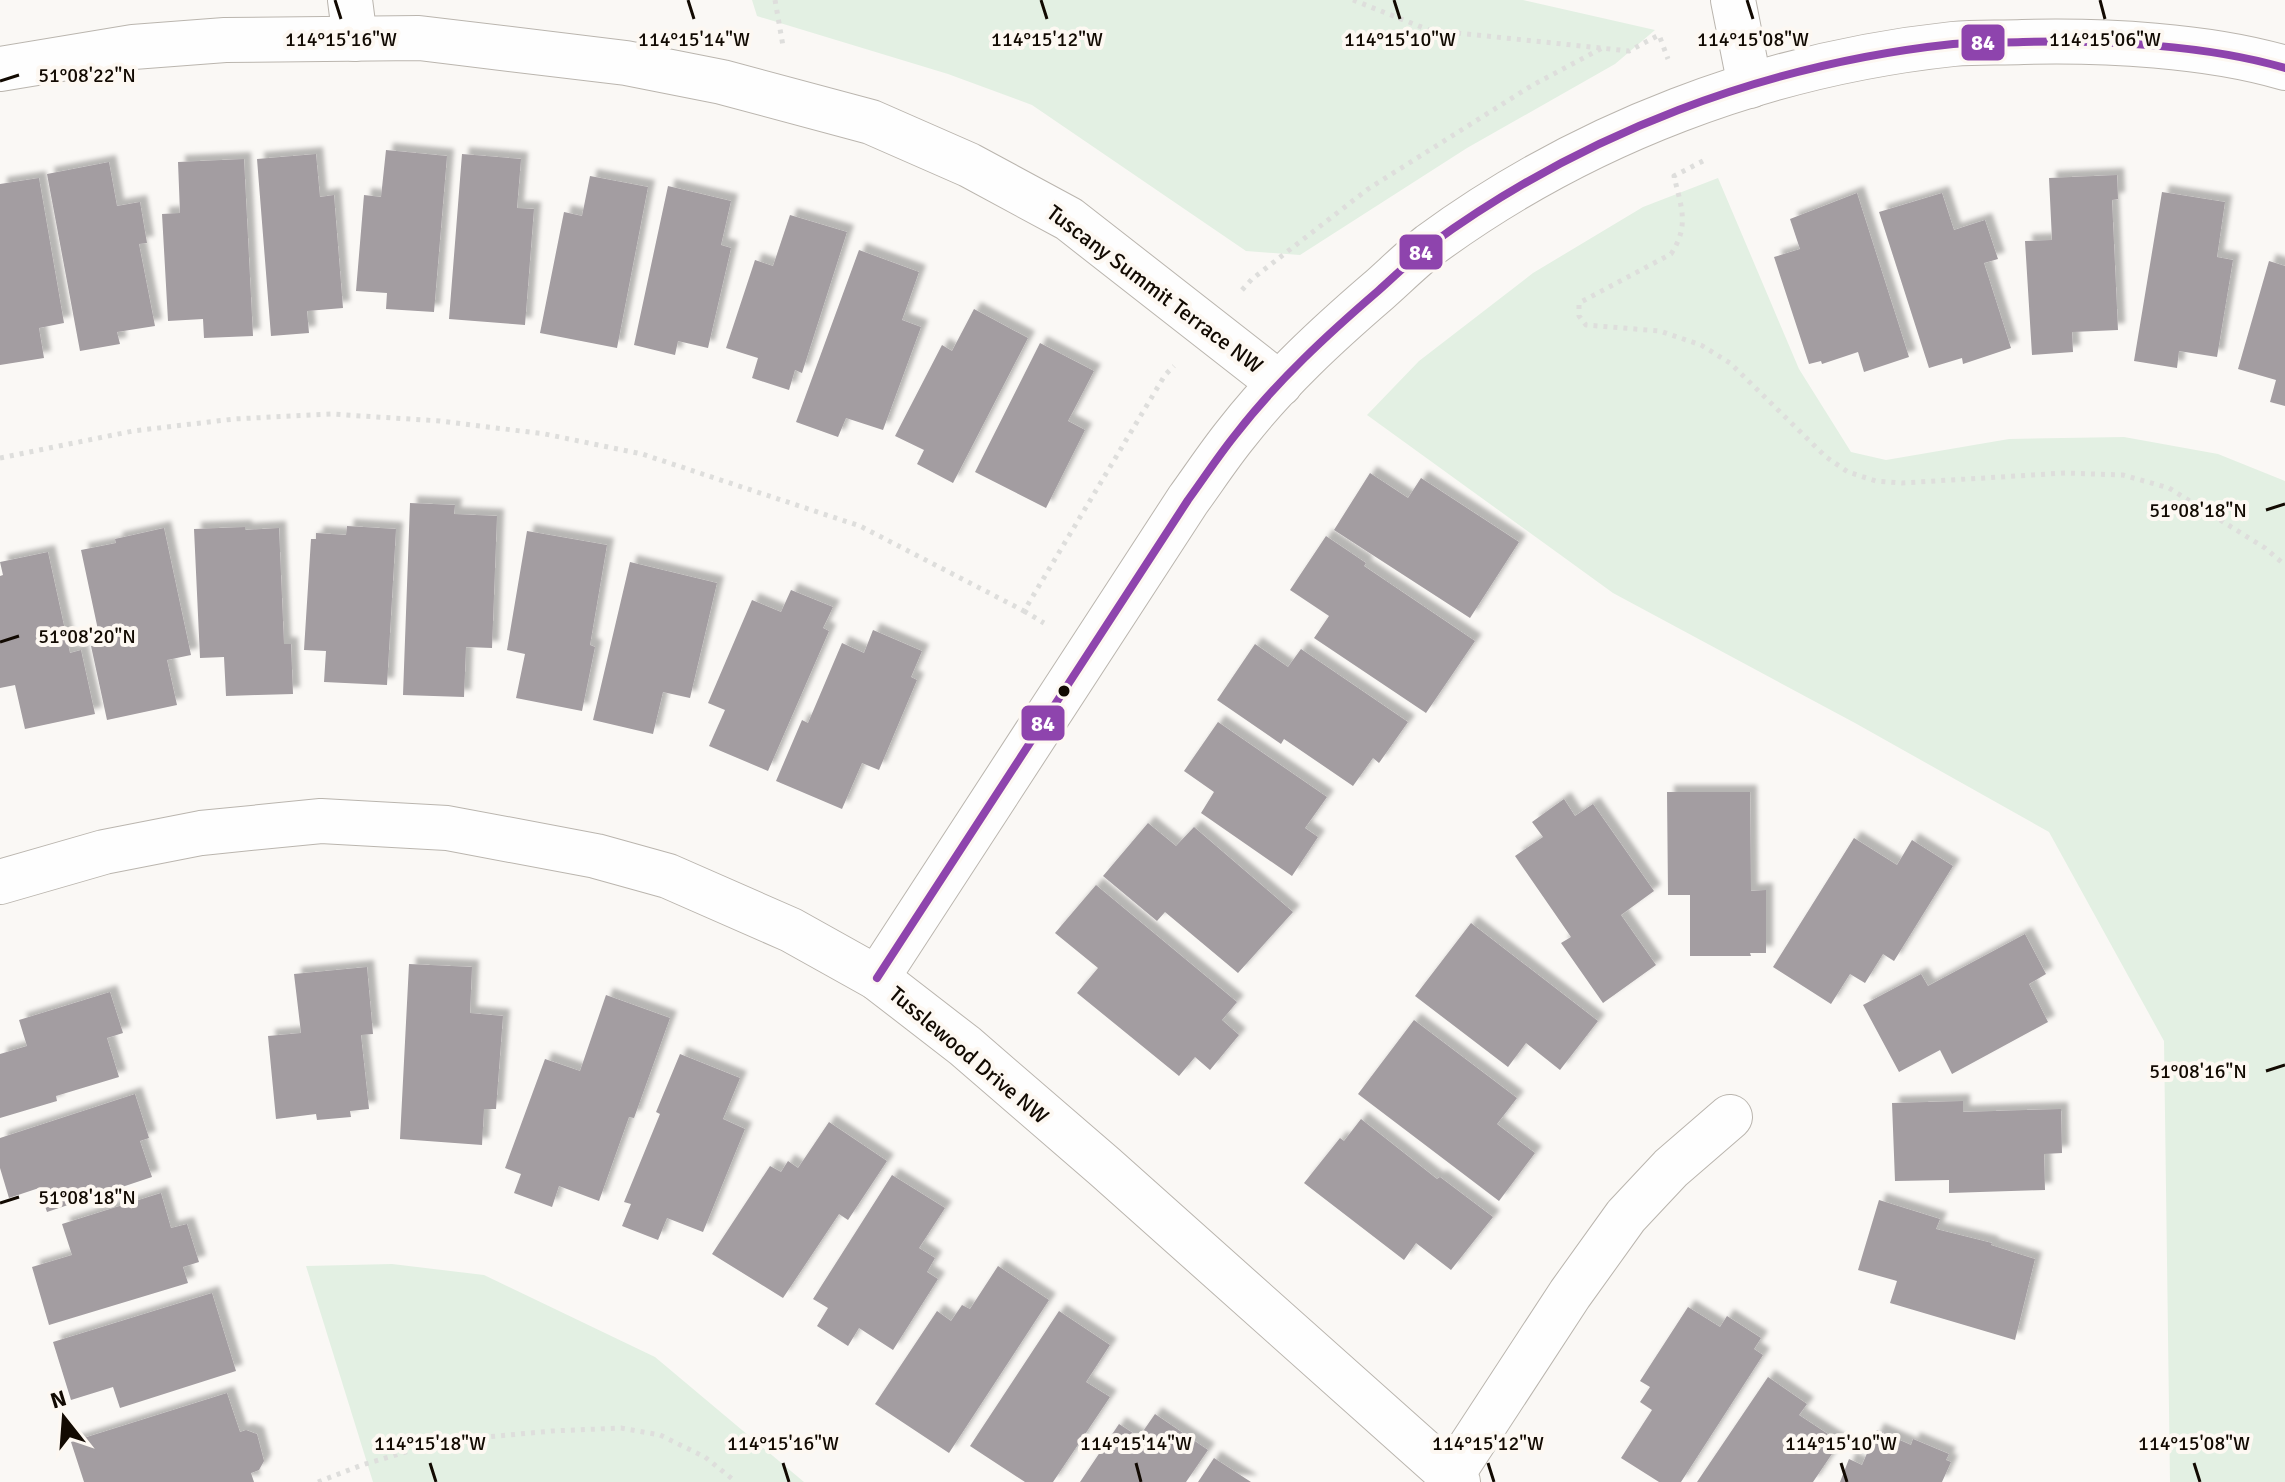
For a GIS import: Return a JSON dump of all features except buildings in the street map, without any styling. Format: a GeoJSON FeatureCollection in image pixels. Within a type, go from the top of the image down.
{"type":"FeatureCollection","features":[{"type":"Feature","properties":{"kind":"street"},"geometry":{"type":"LineString","coordinates":[[1733,0],[1750,86]]}},
{"type":"Feature","properties":{"kind":"street","name":"Tuscany Summit Terrace NW"},"geometry":{"type":"LineString","coordinates":[[0,69],[133,47],[225,40],[353,19],[419,38],[626,63],[722,82],[871,122],[969,165],[1069,219],[1280,384]]}},
{"type":"Feature","properties":{"kind":"street"},"geometry":{"type":"LineString","coordinates":[[877,978],[1188,500],[1238,432],[1280,384],[1347,318],[1428,246],[1516,187],[1633,127],[1687,106],[1750,86],[1858,59],[1955,44],[2095,41],[2211,54],[2285,68]]}},
{"type":"Feature","properties":{"kind":"street","name":"Tusslewood Drive NW"},"geometry":{"type":"LineString","coordinates":[[0,882],[104,852],[201,833],[321,821],[447,828],[596,856],[668,876],[791,930],[877,978],[965,1046],[1105,1167],[1454,1479]]}},
{"type":"Feature","properties":{"kind":"street"},"geometry":{"type":"LineString","coordinates":[[1454,1479],[1570,1294],[1626,1216],[1671,1168],[1730,1117]]}},
{"type":"Feature","properties":{"kind":"path"},"geometry":{"type":"LineString","coordinates":[[1353,0],[1429,30],[1629,51],[1659,35],[1706,160],[1674,176],[1684,222],[1680,240],[1671,254],[1579,303],[1579,316],[1586,325],[1660,331],[1701,345],[1730,363],[1826,457],[1848,472],[1876,481],[1902,483],[2065,473],[2123,475],[2169,488],[2265,548],[2285,565]]}},
{"type":"Feature","properties":{"kind":"path"},"geometry":{"type":"LineString","coordinates":[[1252,279],[1368,189],[1531,86],[1604,47]]}},
{"type":"Feature","properties":{"kind":"path"},"geometry":{"type":"LineString","coordinates":[[0,458],[133,431],[234,419],[331,414],[440,421],[545,434],[642,454],[860,526],[1024,611],[1165,375]]}},
{"type":"Feature","properties":{"kind":"path"},"geometry":{"type":"LineString","coordinates":[[318,1482],[362,1465],[443,1441],[621,1428],[660,1435],[705,1457],[736,1482]]}},
{"type":"Feature","properties":{"kind":"green space"},"geometry":{"type":"Polygon","coordinates":[[[752,0],[1523,0],[1655,30],[1615,64],[1467,148],[1300,255],[1246,251],[1032,105],[948,74],[757,16],[752,0]]]}},
{"type":"Feature","properties":{"kind":"green space"},"geometry":{"type":"Polygon","coordinates":[[[1718,178],[1799,369],[1851,452],[1886,460],[2009,439],[2124,437],[2218,454],[2285,481],[2285,1482],[2170,1482],[2164,1041],[2049,832],[1613,593],[1367,415],[1419,361],[1533,273],[1643,207],[1718,178]]]}},
{"type":"Feature","properties":{"kind":"green space"},"geometry":{"type":"Polygon","coordinates":[[[392,1264],[484,1275],[655,1357],[804,1482],[373,1482],[306,1266],[392,1264]]]}},
{"type":"Feature","properties":{"kind":"transit line","name":"84"},"geometry":{"type":"LineString","coordinates":[[877,978],[1188,500],[1236,434],[1286,377],[1340,324],[1423,250],[1489,205],[1613,137],[1678,110],[1813,68],[1883,54],[1962,43],[2087,42],[2189,49],[2285,68]]}}]}
